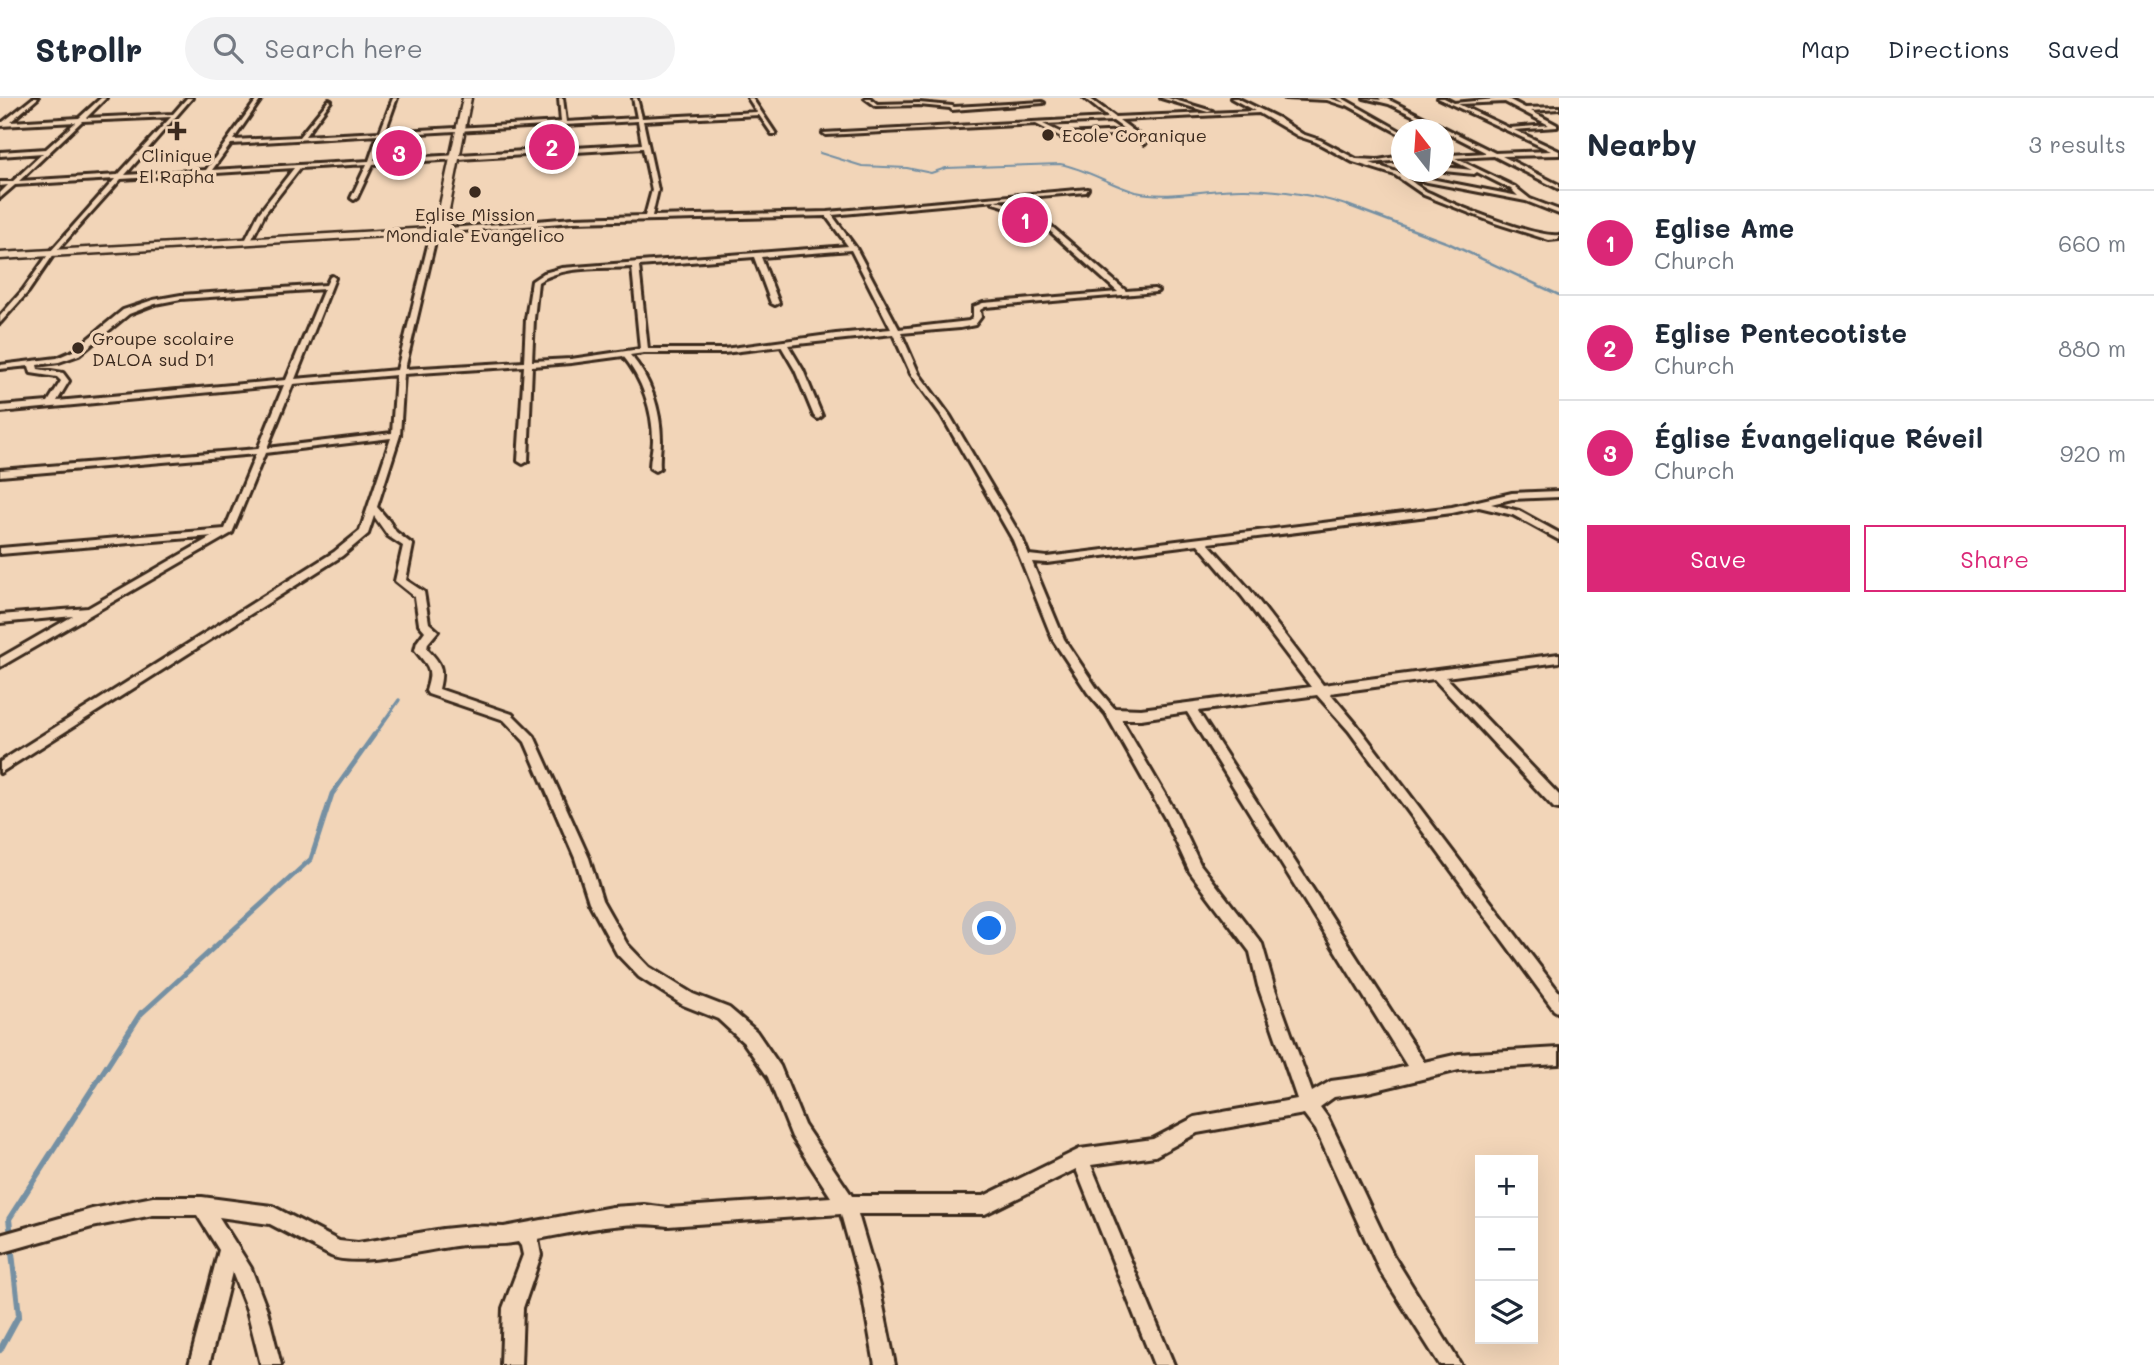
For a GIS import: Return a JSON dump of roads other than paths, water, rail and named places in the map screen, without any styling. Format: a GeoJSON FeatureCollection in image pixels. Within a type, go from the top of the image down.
{"type":"FeatureCollection","features":[{"type":"Feature","properties":{"kind":"street"},"geometry":{"type":"LineString","coordinates":[[2,125],[36,98]]}},
{"type":"Feature","properties":{"kind":"street"},"geometry":{"type":"LineString","coordinates":[[0,196],[104,98]]}},
{"type":"Feature","properties":{"kind":"street"},"geometry":{"type":"LineString","coordinates":[[0,321],[26,291],[52,253],[190,98]]}},
{"type":"Feature","properties":{"kind":"street"},"geometry":{"type":"LineString","coordinates":[[208,172],[260,98]]}},
{"type":"Feature","properties":{"kind":"street"},"geometry":{"type":"LineString","coordinates":[[354,198],[383,133],[395,98]]}},
{"type":"Feature","properties":{"kind":"street"},"geometry":{"type":"LineString","coordinates":[[449,230],[442,220],[467,98]]}},
{"type":"Feature","properties":{"kind":"street"},"geometry":{"type":"LineString","coordinates":[[561,98],[564,123]]}},
{"type":"Feature","properties":{"kind":"street"},"geometry":{"type":"LineString","coordinates":[[635,98],[655,190],[648,218]]}},
{"type":"Feature","properties":{"kind":"street"},"geometry":{"type":"LineString","coordinates":[[750,98],[774,132]]}},
{"type":"Feature","properties":{"kind":"street"},"geometry":{"type":"LineString","coordinates":[[867,98],[876,105],[919,104],[952,108],[1044,105],[1036,98]]}},
{"type":"Feature","properties":{"kind":"street"},"geometry":{"type":"LineString","coordinates":[[943,98],[968,126]]}},
{"type":"Feature","properties":{"kind":"street"},"geometry":{"type":"LineString","coordinates":[[1086,98],[1145,142]]}},
{"type":"Feature","properties":{"kind":"street"},"geometry":{"type":"LineString","coordinates":[[1233,98],[1360,162],[1391,172]]}},
{"type":"Feature","properties":{"kind":"street"},"geometry":{"type":"LineString","coordinates":[[1287,98],[1327,99],[1352,106]]}},
{"type":"Feature","properties":{"kind":"street"},"geometry":{"type":"LineString","coordinates":[[1339,98],[1391,128]]}},
{"type":"Feature","properties":{"kind":"street"},"geometry":{"type":"LineString","coordinates":[[1366,98],[1392,103]]}},
{"type":"Feature","properties":{"kind":"street"},"geometry":{"type":"LineString","coordinates":[[1381,98],[1502,156],[1559,187]]}},
{"type":"Feature","properties":{"kind":"street"},"geometry":{"type":"LineString","coordinates":[[1440,98],[1559,153]]}},
{"type":"Feature","properties":{"kind":"street"},"geometry":{"type":"LineString","coordinates":[[1168,99],[1226,113]]}},
{"type":"Feature","properties":{"kind":"street"},"geometry":{"type":"LineString","coordinates":[[1452,103],[1505,99],[1557,126]]}},
{"type":"Feature","properties":{"kind":"street"},"geometry":{"type":"LineString","coordinates":[[301,138],[329,101]]}},
{"type":"Feature","properties":{"kind":"street"},"geometry":{"type":"LineString","coordinates":[[1522,110],[1559,108]]}},
{"type":"Feature","properties":{"kind":"street"},"geometry":{"type":"LineString","coordinates":[[825,133],[1257,112]]}},
{"type":"Feature","properties":{"kind":"street"},"geometry":{"type":"LineString","coordinates":[[230,142],[760,113]]}},
{"type":"Feature","properties":{"kind":"street"},"geometry":{"type":"LineString","coordinates":[[2,125],[174,115]]}},
{"type":"Feature","properties":{"kind":"street"},"geometry":{"type":"LineString","coordinates":[[1060,117],[1066,121]]}},
{"type":"Feature","properties":{"kind":"street"},"geometry":{"type":"LineString","coordinates":[[1037,122],[1063,136],[1132,132]]}},
{"type":"Feature","properties":{"kind":"street"},"geometry":{"type":"LineString","coordinates":[[1507,129],[1557,126]]}},
{"type":"Feature","properties":{"kind":"street"},"geometry":{"type":"LineString","coordinates":[[0,184],[644,146]]}},
{"type":"Feature","properties":{"kind":"street"},"geometry":{"type":"LineString","coordinates":[[0,154],[48,151]]}},
{"type":"Feature","properties":{"kind":"street"},"geometry":{"type":"LineString","coordinates":[[1454,156],[1559,153]]}},
{"type":"Feature","properties":{"kind":"street"},"geometry":{"type":"LineString","coordinates":[[1378,162],[1391,160]]}},
{"type":"Feature","properties":{"kind":"street"},"geometry":{"type":"LineString","coordinates":[[1454,160],[1513,188],[1518,195],[1528,200],[1559,212]]}},
{"type":"Feature","properties":{"kind":"street"},"geometry":{"type":"LineString","coordinates":[[1360,162],[1391,164]]}},
{"type":"Feature","properties":{"kind":"street"},"geometry":{"type":"LineString","coordinates":[[248,241],[262,213],[299,166]]}},
{"type":"Feature","properties":{"kind":"street"},"geometry":{"type":"LineString","coordinates":[[1454,170],[1480,172]]}},
{"type":"Feature","properties":{"kind":"street"},"geometry":{"type":"LineString","coordinates":[[1409,182],[1426,194],[1497,222],[1549,238],[1559,237]]}},
{"type":"Feature","properties":{"kind":"street"},"geometry":{"type":"LineString","coordinates":[[1435,182],[1528,200]]}},
{"type":"Feature","properties":{"kind":"street"},"geometry":{"type":"LineString","coordinates":[[0,256],[414,231],[433,233],[573,220],[828,214],[1086,190]]}},
{"type":"Feature","properties":{"kind":"street"},"geometry":{"type":"LineString","coordinates":[[987,200],[1034,214],[1124,293]]}},
{"type":"Feature","properties":{"kind":"street"},"geometry":{"type":"LineString","coordinates":[[828,214],[853,248],[897,332],[915,374],[946,416],[1018,540],[1059,640],[1092,690],[1110,710],[1171,817],[1195,868],[1257,949],[1266,986],[1308,1105],[1322,1124],[1386,1262],[1451,1365]]}},
{"type":"Feature","properties":{"kind":"street"},"geometry":{"type":"LineString","coordinates":[[414,231],[442,220]]}},
{"type":"Feature","properties":{"kind":"street"},"geometry":{"type":"LineString","coordinates":[[0,768],[338,554],[364,532],[397,435],[400,372],[433,233]]}},
{"type":"Feature","properties":{"kind":"street"},"geometry":{"type":"LineString","coordinates":[[523,461],[535,281],[546,274],[562,270],[853,248]]}},
{"type":"Feature","properties":{"kind":"street"},"geometry":{"type":"LineString","coordinates":[[757,256],[775,303]]}},
{"type":"Feature","properties":{"kind":"street"},"geometry":{"type":"LineString","coordinates":[[635,265],[644,351]]}},
{"type":"Feature","properties":{"kind":"street"},"geometry":{"type":"LineString","coordinates":[[0,367],[59,360],[76,353],[126,312],[153,302],[330,282],[229,531],[0,663]]}},
{"type":"Feature","properties":{"kind":"street"},"geometry":{"type":"LineString","coordinates":[[0,409],[400,372],[571,360],[644,351],[724,351],[846,335],[972,323],[977,317],[976,309],[983,305],[1154,291]]}},
{"type":"Feature","properties":{"kind":"street"},"geometry":{"type":"LineString","coordinates":[[784,344],[799,370],[818,416]]}},
{"type":"Feature","properties":{"kind":"street"},"geometry":{"type":"LineString","coordinates":[[624,353],[637,370],[650,403],[657,439],[655,467]]}},
{"type":"Feature","properties":{"kind":"street"},"geometry":{"type":"LineString","coordinates":[[33,364],[34,370],[60,375],[65,381],[50,405]]}},
{"type":"Feature","properties":{"kind":"street"},"geometry":{"type":"LineString","coordinates":[[0,473],[261,451],[397,435]]}},
{"type":"Feature","properties":{"kind":"street"},"geometry":{"type":"LineString","coordinates":[[1026,558],[1047,560],[1357,523],[1480,505],[1512,496],[1559,494]]}},
{"type":"Feature","properties":{"kind":"street"},"geometry":{"type":"LineString","coordinates":[[1480,505],[1516,513],[1559,537]]}},
{"type":"Feature","properties":{"kind":"street"},"geometry":{"type":"LineString","coordinates":[[373,509],[392,534],[408,545],[400,581],[420,595],[424,624],[432,631],[423,642],[421,650],[433,662],[437,674],[432,691],[508,717],[530,739],[582,858],[596,902],[622,949],[644,972],[688,1000],[723,1013],[750,1037],[774,1072],[798,1131],[847,1205],[870,1286],[886,1365]]}},
{"type":"Feature","properties":{"kind":"street"},"geometry":{"type":"LineString","coordinates":[[0,551],[229,531]]}},
{"type":"Feature","properties":{"kind":"street"},"geometry":{"type":"LineString","coordinates":[[1200,540],[1246,593],[1353,728],[1559,1004]]}},
{"type":"Feature","properties":{"kind":"street"},"geometry":{"type":"LineString","coordinates":[[0,619],[91,611]]}},
{"type":"Feature","properties":{"kind":"street"},"geometry":{"type":"LineString","coordinates":[[1110,710],[1119,714],[1140,714],[1558,660]]}},
{"type":"Feature","properties":{"kind":"street"},"geometry":{"type":"LineString","coordinates":[[1436,674],[1559,804]]}},
{"type":"Feature","properties":{"kind":"street"},"geometry":{"type":"LineString","coordinates":[[1191,708],[1419,1070]]}},
{"type":"Feature","properties":{"kind":"street"},"geometry":{"type":"LineString","coordinates":[[0,1244],[92,1218],[153,1206],[202,1206],[272,1215],[337,1251],[358,1252],[443,1238],[504,1236],[612,1216],[644,1214],[668,1217],[847,1205],[985,1205],[1080,1158],[1155,1147],[1195,1125],[1308,1105],[1331,1089],[1368,1084],[1459,1062],[1559,1056]]}},
{"type":"Feature","properties":{"kind":"street"},"geometry":{"type":"LineString","coordinates":[[1080,1158],[1164,1365]]}},
{"type":"Feature","properties":{"kind":"street"},"geometry":{"type":"LineString","coordinates":[[202,1206],[244,1275],[257,1310],[271,1365]]}},
{"type":"Feature","properties":{"kind":"street"},"geometry":{"type":"LineString","coordinates":[[511,1365],[513,1308],[523,1273],[532,1255],[530,1242],[521,1232]]}},
{"type":"Feature","properties":{"kind":"street"},"geometry":{"type":"LineString","coordinates":[[200,1365],[228,1249]]}},
{"type":"Feature","properties":{"kind":"waterway"},"geometry":{"type":"LineString","coordinates":[[820,153],[862,166],[907,168],[931,173],[946,168],[1060,164],[1126,189],[1149,194],[1259,190],[1312,196],[1351,207]]}},
{"type":"Feature","properties":{"kind":"waterway"},"geometry":{"type":"LineString","coordinates":[[1347,205],[1448,243],[1559,295]]}},
{"type":"Feature","properties":{"kind":"waterway"},"geometry":{"type":"LineString","coordinates":[[373,737],[399,700]]}},
{"type":"Feature","properties":{"kind":"waterway"},"geometry":{"type":"LineString","coordinates":[[140,1015],[311,859],[332,794],[374,735]]}},
{"type":"Feature","properties":{"kind":"waterway"},"geometry":{"type":"LineString","coordinates":[[11,1235],[9,1219],[141,1013]]}},
{"type":"Feature","properties":{"kind":"waterway"},"geometry":{"type":"LineString","coordinates":[[0,1350],[19,1315],[11,1244]]}},
{"type":"Feature","properties":{"kind":"place","name":"Clinique El Rapha"},"geometry":{"type":"Point","coordinates":[177,131]}},
{"type":"Feature","properties":{"kind":"place","name":"Ecole Coranique"},"geometry":{"type":"Point","coordinates":[1048,135]}},
{"type":"Feature","properties":{"kind":"place","name":"Eglise Pentecotiste"},"geometry":{"type":"Point","coordinates":[552,147]}},
{"type":"Feature","properties":{"kind":"place","name":"Église Évangelique Réveil"},"geometry":{"type":"Point","coordinates":[399,153]}},
{"type":"Feature","properties":{"kind":"place","name":"Eglise Mission Mondiale Evangelico"},"geometry":{"type":"Point","coordinates":[475,192]}},
{"type":"Feature","properties":{"kind":"place","name":"Eglise Ame"},"geometry":{"type":"Point","coordinates":[1025,220]}},
{"type":"Feature","properties":{"kind":"place","name":"Groupe scolaire DALOA sud D1"},"geometry":{"type":"Point","coordinates":[78,348]}}]}
